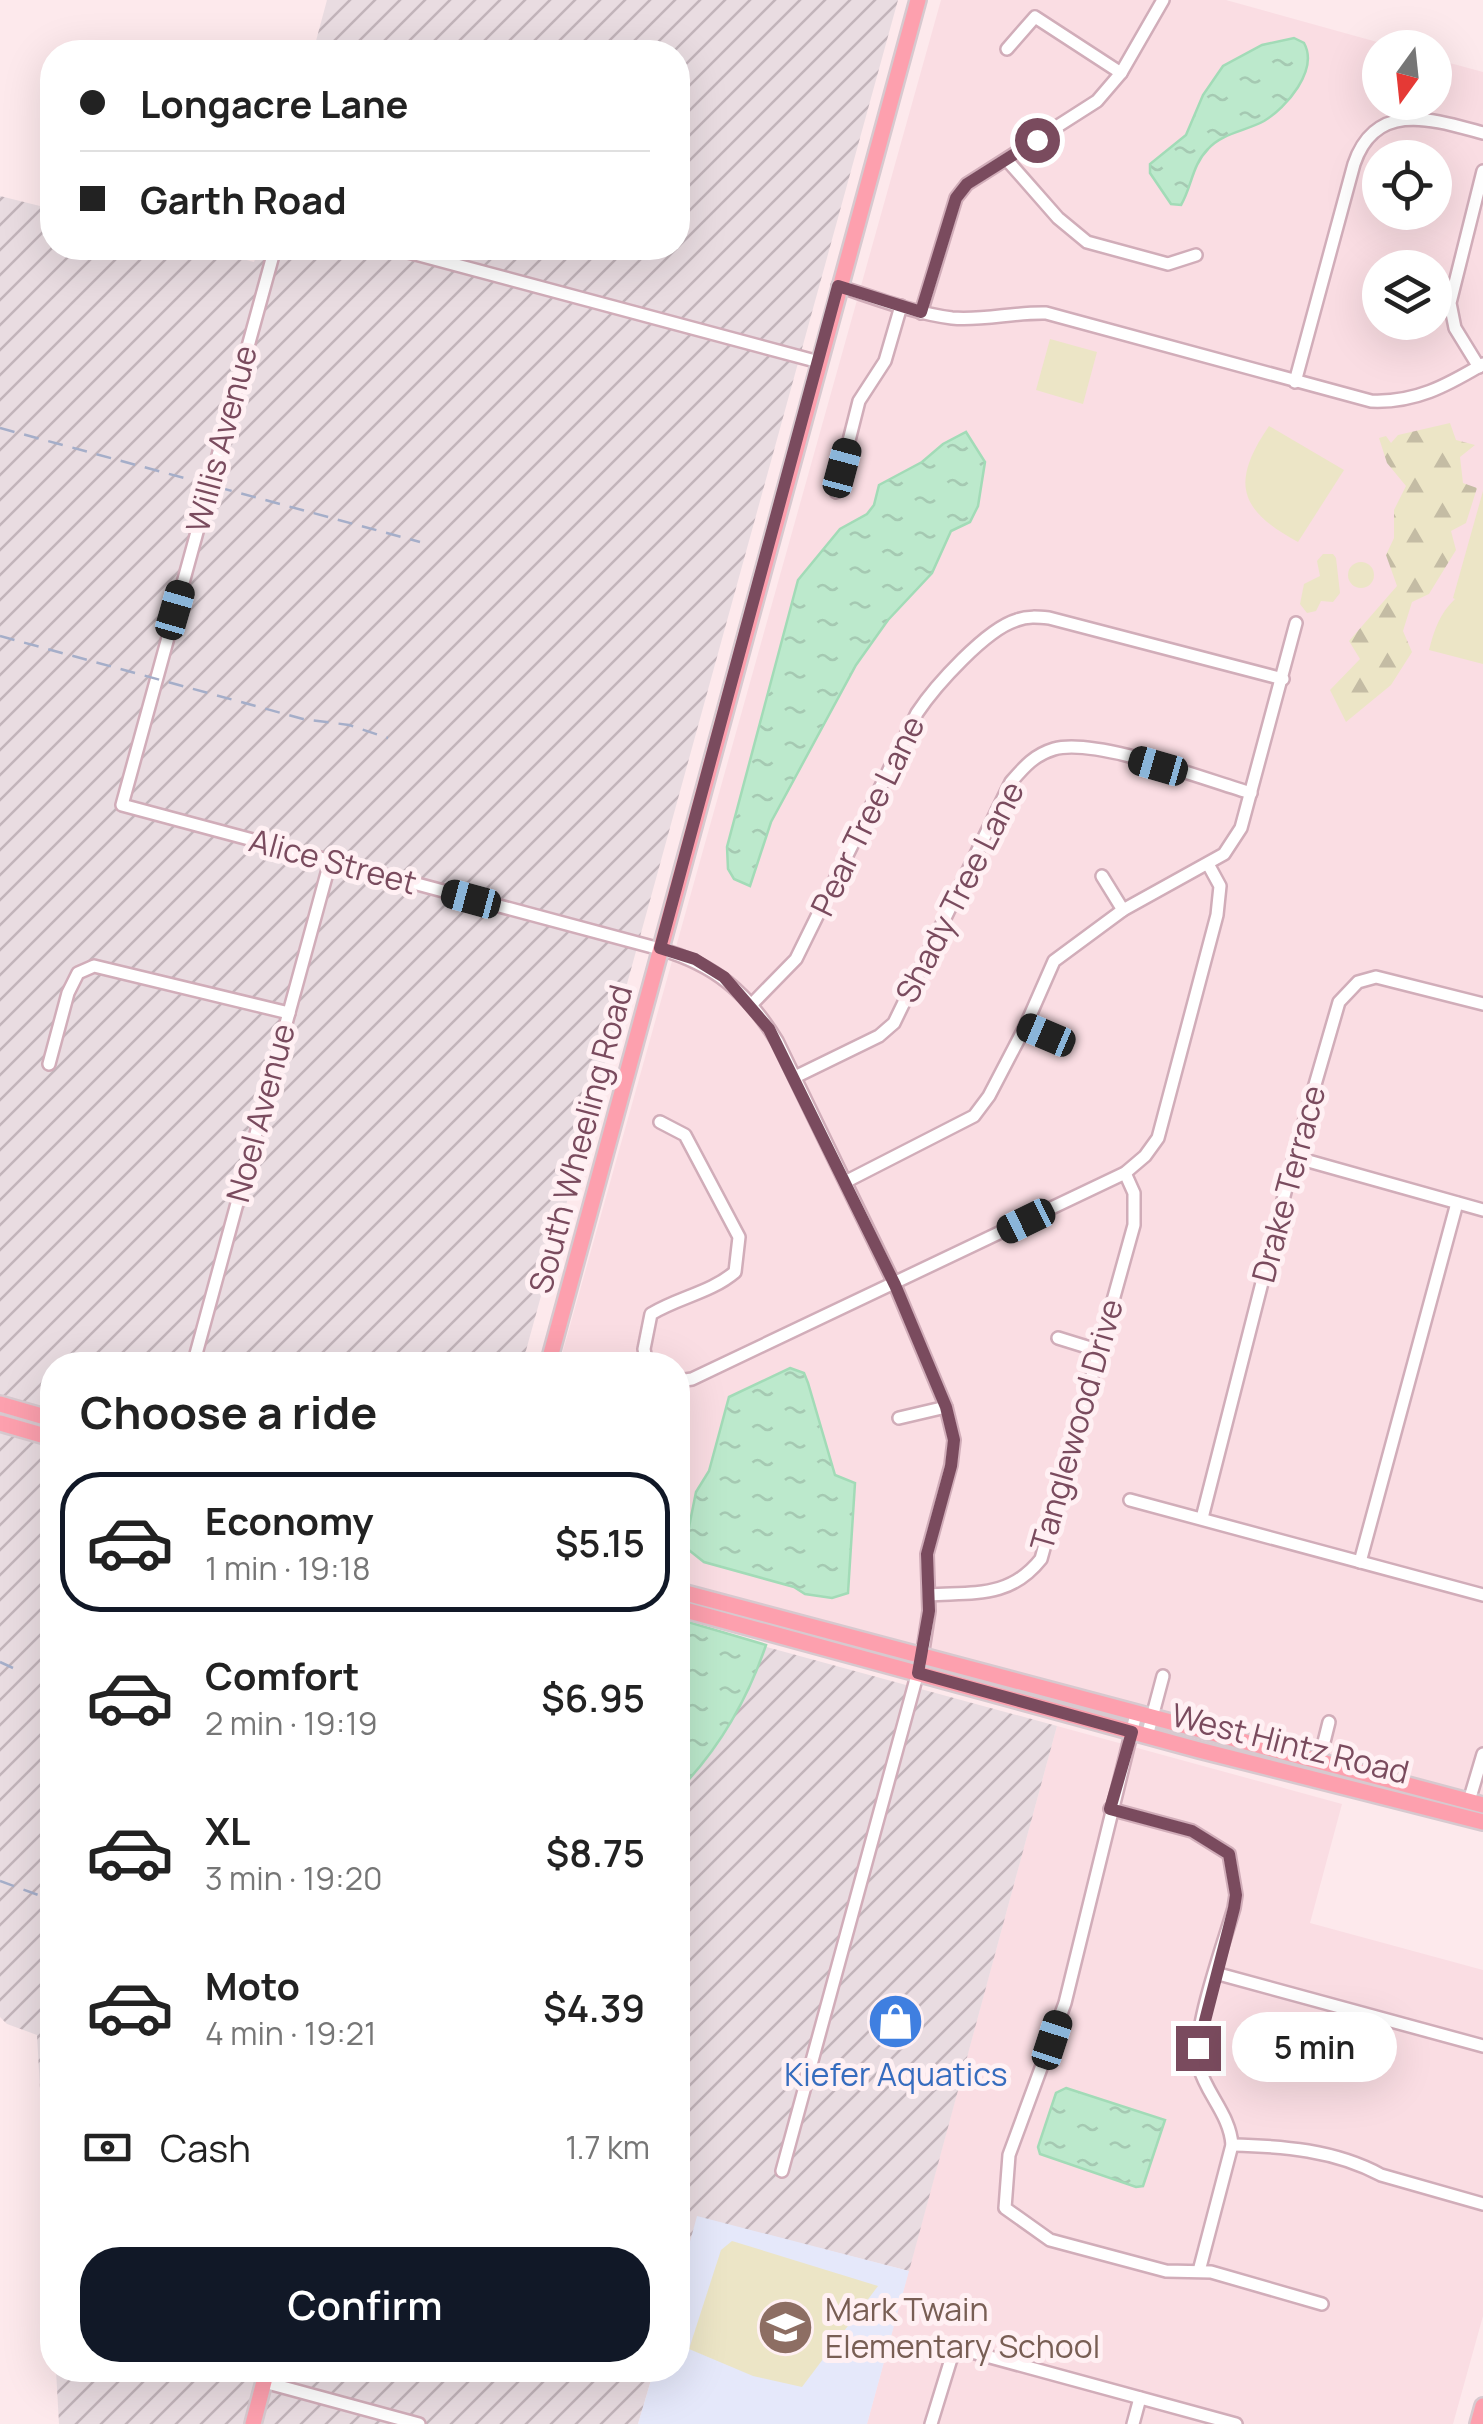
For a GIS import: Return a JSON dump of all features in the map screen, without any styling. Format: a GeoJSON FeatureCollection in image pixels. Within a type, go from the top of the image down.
{"type":"FeatureCollection","features":[{"type":"Feature","properties":{"kind":"main road","name":"South Wheeling Road"},"geometry":{"type":"LineString","coordinates":[[551,1352],[918,0]]}},
{"type":"Feature","properties":{"kind":"main road"},"geometry":{"type":"LineString","coordinates":[[0,1404],[40,1416]]}},
{"type":"Feature","properties":{"kind":"main road"},"geometry":{"type":"LineString","coordinates":[[0,1423],[40,1435]]}},
{"type":"Feature","properties":{"kind":"main road","name":"West Hintz Road"},"geometry":{"type":"LineString","coordinates":[[690,1595],[1140,1734],[1483,1822]]}},
{"type":"Feature","properties":{"kind":"main road","name":"West Hintz Road"},"geometry":{"type":"LineString","coordinates":[[690,1611],[1144,1716],[1476,1803]]}},
{"type":"Feature","properties":{"kind":"main road"},"geometry":{"type":"LineString","coordinates":[[253,2424],[264,2382]]}},
{"type":"Feature","properties":{"kind":"street"},"geometry":{"type":"LineString","coordinates":[[921,312],[956,198],[967,184],[1097,102],[1120,74],[1164,0]]}},
{"type":"Feature","properties":{"kind":"street"},"geometry":{"type":"LineString","coordinates":[[1006,49],[1035,17],[1120,74]]}},
{"type":"Feature","properties":{"kind":"street"},"geometry":{"type":"LineString","coordinates":[[1295,382],[1354,164],[1364,144],[1387,125],[1412,118],[1432,119],[1483,134]]}},
{"type":"Feature","properties":{"kind":"street"},"geometry":{"type":"LineString","coordinates":[[1007,160],[1058,218],[1087,242],[1168,264],[1196,255]]}},
{"type":"Feature","properties":{"kind":"street"},"geometry":{"type":"LineString","coordinates":[[838,286],[921,312],[981,318],[1016,312],[1046,313],[1355,398],[1393,402],[1434,392],[1481,366],[1455,328],[1450,303],[1483,172]]}},
{"type":"Feature","properties":{"kind":"street","name":"Willis Avenue"},"geometry":{"type":"LineString","coordinates":[[122,805],[273,260]]}},
{"type":"Feature","properties":{"kind":"street"},"geometry":{"type":"LineString","coordinates":[[438,260],[819,362]]}},
{"type":"Feature","properties":{"kind":"street"},"geometry":{"type":"LineString","coordinates":[[836,492],[860,400],[885,361],[901,306]]}},
{"type":"Feature","properties":{"kind":"street","name":"Pear Tree Lane"},"geometry":{"type":"LineString","coordinates":[[751,1006],[796,958],[917,712],[1004,626],[1026,618],[1049,618],[1282,679]]}},
{"type":"Feature","properties":{"kind":"street"},"geometry":{"type":"LineString","coordinates":[[846,1180],[974,1116],[986,1102],[1054,961],[1122,910],[1231,848],[1238,838],[1296,624]]}},
{"type":"Feature","properties":{"kind":"street","name":"Shady Tree Lane"},"geometry":{"type":"LineString","coordinates":[[795,1077],[878,1036],[894,1023],[1011,782],[1041,754],[1064,747],[1096,748],[1251,793]]}},
{"type":"Feature","properties":{"kind":"street","name":"Alice Street"},"geometry":{"type":"LineString","coordinates":[[122,805],[695,959],[724,977],[769,1029],[846,1180],[946,1407],[954,1440],[927,1554],[929,1595],[920,1665],[782,2171]]}},
{"type":"Feature","properties":{"kind":"street","name":"Noel Avenue"},"geometry":{"type":"LineString","coordinates":[[196,1352],[330,862]]}},
{"type":"Feature","properties":{"kind":"street"},"geometry":{"type":"LineString","coordinates":[[690,1379],[1125,1174],[1145,1156],[1158,1138],[1217,915],[1220,886],[1208,864]]}},
{"type":"Feature","properties":{"kind":"street"},"geometry":{"type":"LineString","coordinates":[[1102,876],[1122,910]]}},
{"type":"Feature","properties":{"kind":"street"},"geometry":{"type":"LineString","coordinates":[[49,1064],[68,992],[78,973],[94,966],[289,1013]]}},
{"type":"Feature","properties":{"kind":"street","name":"Drake Terrace"},"geometry":{"type":"LineString","coordinates":[[1202,1518],[1294,1157],[1336,1010],[1351,988],[1367,979],[1385,978],[1483,1004]]}},
{"type":"Feature","properties":{"kind":"street"},"geometry":{"type":"LineString","coordinates":[[1025,1026],[1066,1044]]}},
{"type":"Feature","properties":{"kind":"street"},"geometry":{"type":"LineString","coordinates":[[645,1352],[651,1314],[673,1300],[717,1287],[735,1272],[739,1236],[685,1135],[660,1122]]}},
{"type":"Feature","properties":{"kind":"street"},"geometry":{"type":"LineString","coordinates":[[1294,1157],[1483,1210]]}},
{"type":"Feature","properties":{"kind":"street","name":"Tanglewood Drive"},"geometry":{"type":"LineString","coordinates":[[929,1595],[1003,1589],[1023,1578],[1041,1559],[1134,1225],[1134,1193],[1125,1174]]}},
{"type":"Feature","properties":{"kind":"street"},"geometry":{"type":"LineString","coordinates":[[1360,1562],[1457,1203]]}},
{"type":"Feature","properties":{"kind":"street"},"geometry":{"type":"LineString","coordinates":[[1058,1338],[1100,1351]]}},
{"type":"Feature","properties":{"kind":"street"},"geometry":{"type":"LineString","coordinates":[[899,1418],[946,1407]]}},
{"type":"Feature","properties":{"kind":"street"},"geometry":{"type":"LineString","coordinates":[[1130,1500],[1483,1596]]}},
{"type":"Feature","properties":{"kind":"street"},"geometry":{"type":"LineString","coordinates":[[1163,1676],[1110,1809],[1065,2003],[1009,2155],[1005,2208],[1050,2240],[1166,2271],[1199,2272],[1322,2304]]}},
{"type":"Feature","properties":{"kind":"street"},"geometry":{"type":"LineString","coordinates":[[1319,1762],[1329,1722]]}},
{"type":"Feature","properties":{"kind":"street"},"geometry":{"type":"LineString","coordinates":[[1476,1803],[1483,1754]]}},
{"type":"Feature","properties":{"kind":"street"},"geometry":{"type":"LineString","coordinates":[[1110,1809],[1192,1831],[1229,1854],[1236,1895],[1201,2028],[1198,2056],[1201,2072],[1228,2125],[1232,2145],[1199,2272]]}},
{"type":"Feature","properties":{"kind":"street"},"geometry":{"type":"LineString","coordinates":[[1216,1974],[1483,2046]]}},
{"type":"Feature","properties":{"kind":"street"},"geometry":{"type":"LineString","coordinates":[[1232,2145],[1318,2153],[1483,2204]]}},
{"type":"Feature","properties":{"kind":"street"},"geometry":{"type":"LineString","coordinates":[[931,2424],[946,2372],[958,2352],[979,2353],[1236,2424]]}},
{"type":"Feature","properties":{"kind":"street"},"geometry":{"type":"LineString","coordinates":[[285,2382],[419,2424]]}},
{"type":"Feature","properties":{"kind":"street"},"geometry":{"type":"LineString","coordinates":[[1133,2424],[1140,2398]]}},
{"type":"Feature","properties":{"kind":"shaded area"},"geometry":{"type":"Polygon","coordinates":[[[327,0],[898,0],[526,1352],[40,1352],[40,2089],[37,2035],[7,2024],[0,2017],[0,196],[40,206],[40,260],[690,260],[690,40],[316,40],[327,0]]]}},
{"type":"Feature","properties":{"kind":"shaded area"},"geometry":{"type":"Polygon","coordinates":[[[941,0],[1226,0],[1362,38],[1362,120],[1452,120],[1452,64],[1483,72],[1483,1800],[690,1591],[690,1352],[563,1352],[941,0]]]}},
{"type":"Feature","properties":{"kind":"shaded area"},"geometry":{"type":"Polygon","coordinates":[[[690,1626],[1057,1726],[909,2271],[698,2217],[690,2245],[690,1626]]]}},
{"type":"Feature","properties":{"kind":"shaded area"},"geometry":{"type":"Polygon","coordinates":[[[1057,1726],[1342,1804],[1310,1923],[1483,1970],[1483,2316],[1453,2424],[867,2424],[1057,1726]]]}},
{"type":"Feature","properties":{"kind":"shaded area","name":"Mark Twain Elementary School"},"geometry":{"type":"Polygon","coordinates":[[[697,2216],[909,2271],[867,2424],[638,2424],[650,2382],[690,2382],[690,2242],[697,2216]]]}},
{"type":"Feature","properties":{"kind":"shaded area"},"geometry":{"type":"Polygon","coordinates":[[[57,2382],[650,2382],[638,2424],[59,2424],[57,2382]]]}},
{"type":"Feature","properties":{"kind":"green space"},"geometry":{"type":"Polygon","coordinates":[[[1050,339],[1097,352],[1083,404],[1036,390],[1050,339]]]}},
{"type":"Feature","properties":{"kind":"green space"},"geometry":{"type":"Polygon","coordinates":[[[1450,423],[1456,440],[1475,445],[1460,457],[1463,483],[1477,488],[1466,523],[1451,531],[1456,550],[1429,594],[1412,602],[1403,631],[1412,652],[1391,685],[1346,722],[1330,690],[1360,659],[1349,641],[1397,586],[1386,555],[1394,538],[1394,510],[1406,486],[1387,463],[1379,438],[1386,436],[1391,443],[1398,435],[1450,423]]]}},
{"type":"Feature","properties":{"kind":"green space"},"geometry":{"type":"Polygon","coordinates":[[[1269,426],[1344,470],[1298,542],[1263,518],[1247,493],[1249,464],[1269,426]]]}},
{"type":"Feature","properties":{"kind":"green space"},"geometry":{"type":"Polygon","coordinates":[[[1483,491],[1483,664],[1429,650],[1438,622],[1455,599],[1483,491]]]}},
{"type":"Feature","properties":{"kind":"green space"},"geometry":{"type":"Polygon","coordinates":[[[1323,554],[1336,558],[1340,593],[1333,602],[1321,601],[1316,611],[1307,613],[1300,604],[1304,584],[1320,576],[1317,561],[1323,554]]]}},
{"type":"Feature","properties":{"kind":"green space"},"geometry":{"type":"Polygon","coordinates":[[[1361,562],[1370,566],[1374,575],[1370,584],[1361,588],[1352,584],[1348,575],[1352,566],[1361,562]]]}},
{"type":"Feature","properties":{"kind":"green space"},"geometry":{"type":"Polygon","coordinates":[[[732,2241],[878,2286],[802,2387],[753,2376],[690,2349],[721,2250],[732,2241]]]}},
{"type":"Feature","properties":{"kind":"water"},"geometry":{"type":"Polygon","coordinates":[[[1294,38],[1304,43],[1307,65],[1290,98],[1264,121],[1214,144],[1199,162],[1181,205],[1171,204],[1150,173],[1150,164],[1186,135],[1203,95],[1223,66],[1262,45],[1294,38]]]}},
{"type":"Feature","properties":{"kind":"water"},"geometry":{"type":"Polygon","coordinates":[[[966,432],[985,462],[978,506],[970,522],[951,531],[932,573],[888,620],[856,665],[771,822],[750,886],[734,879],[728,869],[727,847],[798,580],[840,529],[867,514],[874,505],[879,485],[966,432]]]}},
{"type":"Feature","properties":{"kind":"water"},"geometry":{"type":"Polygon","coordinates":[[[790,1368],[804,1373],[835,1475],[855,1483],[848,1593],[832,1598],[805,1594],[794,1587],[704,1562],[690,1551],[696,1492],[709,1471],[729,1397],[790,1368]]]}},
{"type":"Feature","properties":{"kind":"water"},"geometry":{"type":"Polygon","coordinates":[[[690,1623],[766,1645],[750,1686],[690,1777],[690,1623]]]}},
{"type":"Feature","properties":{"kind":"water"},"geometry":{"type":"Polygon","coordinates":[[[1066,2088],[1165,2120],[1143,2186],[1136,2187],[1040,2154],[1038,2147],[1056,2093],[1066,2088]]]}},
{"type":"Feature","properties":{"kind":"railway"},"geometry":{"type":"LineString","coordinates":[[0,428],[420,542]]}},
{"type":"Feature","properties":{"kind":"railway"},"geometry":{"type":"LineString","coordinates":[[0,636],[303,719],[349,725],[388,738]]}},
{"type":"Feature","properties":{"kind":"railway"},"geometry":{"type":"LineString","coordinates":[[0,1662],[13,1668]]}},
{"type":"Feature","properties":{"kind":"railway"},"geometry":{"type":"LineString","coordinates":[[0,1881],[40,1896]]}},
{"type":"Feature","properties":{"kind":"place","name":"Kiefer Aquatics"},"geometry":{"type":"Point","coordinates":[896,2021]}},
{"type":"Feature","properties":{"kind":"place","name":"Mark Twain Elementary School"},"geometry":{"type":"Point","coordinates":[786,2328]}},
{"type":"Feature","properties":{"kind":"route"},"geometry":{"type":"LineString","coordinates":[[1037,140],[967,184],[956,198],[921,312],[838,286],[660,948],[695,959],[724,977],[769,1029],[846,1180],[946,1407],[954,1440],[951,1466],[927,1554],[929,1611],[918,1673],[1132,1732],[1110,1809],[1192,1831],[1229,1854],[1236,1895],[1234,1908],[1198,2048]]}}]}
